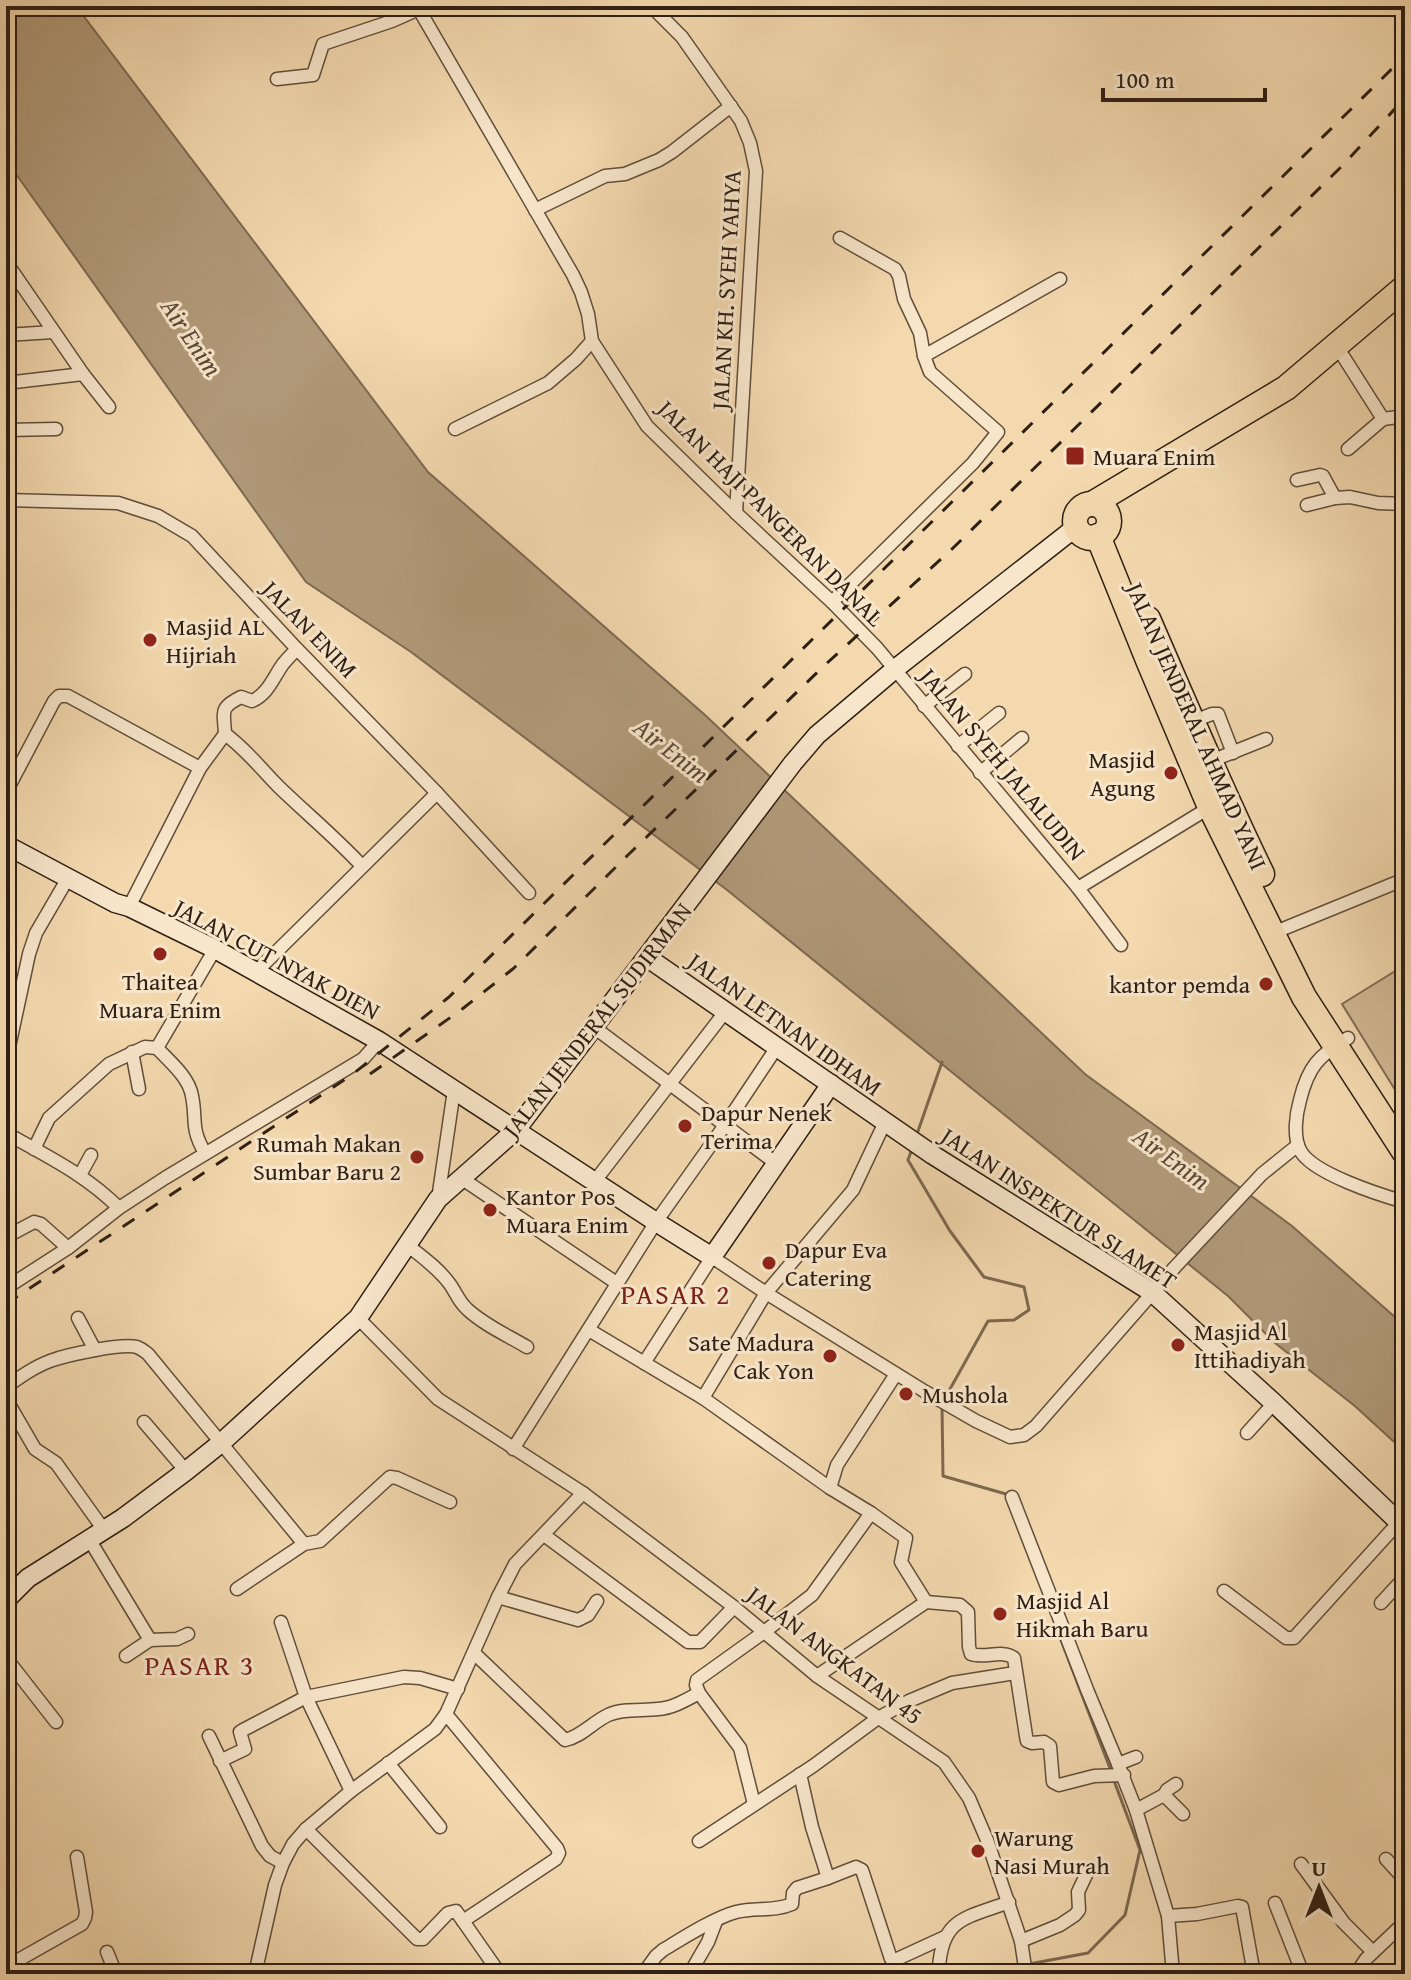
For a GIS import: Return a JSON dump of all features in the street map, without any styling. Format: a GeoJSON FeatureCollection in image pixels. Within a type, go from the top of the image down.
{"type":"FeatureCollection","features":[{"type":"Feature","properties":{"kind":"highway","name":"JALAN JENDERAL SUDIRMAN"},"geometry":{"type":"LineString","coordinates":[[1096,521],[1286,388],[1405,287]]}},
{"type":"Feature","properties":{"kind":"highway","name":"JALAN JENDERAL SUDIRMAN"},"geometry":{"type":"LineString","coordinates":[[1096,521],[1296,399],[1405,305]]}},
{"type":"Feature","properties":{"kind":"highway","name":"JALAN JENDERAL AHMAD YANI"},"geometry":{"type":"LineString","coordinates":[[1096,521],[1194,721],[1222,757],[1218,802]]}},
{"type":"Feature","properties":{"kind":"highway","name":"JALAN JENDERAL AHMAD YANI"},"geometry":{"type":"LineString","coordinates":[[1096,521],[1148,660],[1281,930],[1304,997],[1342,1042]]}},
{"type":"Feature","properties":{"kind":"highway"},"geometry":{"type":"LineString","coordinates":[[1342,1042],[1405,1126]]}},
{"type":"Feature","properties":{"kind":"highway"},"geometry":{"type":"LineString","coordinates":[[1342,1042],[1405,1153]]}},
{"type":"Feature","properties":{"kind":"main road","name":"JALAN JENDERAL SUDIRMAN"},"geometry":{"type":"LineString","coordinates":[[6,1600],[28,1578],[123,1518],[221,1443],[358,1318],[438,1199],[516,1130],[817,735],[895,669],[1096,521]]}},
{"type":"Feature","properties":{"kind":"main road","name":"JALAN CUT NYAK DIEN"},"geometry":{"type":"LineString","coordinates":[[6,845],[115,903],[215,949],[379,1041],[712,1257]]}},
{"type":"Feature","properties":{"kind":"main road","name":"JALAN LETNAN IDHAM"},"geometry":{"type":"LineString","coordinates":[[648,958],[890,1126]]}},
{"type":"Feature","properties":{"kind":"main road"},"geometry":{"type":"LineString","coordinates":[[712,1257],[831,1084]]}},
{"type":"Feature","properties":{"kind":"main road","name":"JALAN INSPEKTUR SLAMET"},"geometry":{"type":"LineString","coordinates":[[890,1126],[1153,1293],[1402,1525]]}},
{"type":"Feature","properties":{"kind":"street","name":"JALAN KH. SYEH YAHYA"},"geometry":{"type":"LineString","coordinates":[[651,6],[682,37],[741,121],[756,171],[736,513]]}},
{"type":"Feature","properties":{"kind":"street"},"geometry":{"type":"LineString","coordinates":[[277,79],[313,75],[323,44],[392,21],[418,8]]}},
{"type":"Feature","properties":{"kind":"street","name":"JALAN HAJI PANGERAN DANAL"},"geometry":{"type":"LineString","coordinates":[[418,8],[581,292],[592,341],[647,426],[832,602],[895,669]]}},
{"type":"Feature","properties":{"kind":"street"},"geometry":{"type":"LineString","coordinates":[[535,210],[605,176],[625,174],[659,160],[731,106]]}},
{"type":"Feature","properties":{"kind":"street"},"geometry":{"type":"LineString","coordinates":[[832,602],[964,472],[998,432],[930,372],[920,333],[904,299],[895,269],[840,238]]}},
{"type":"Feature","properties":{"kind":"street"},"geometry":{"type":"LineString","coordinates":[[7,265],[109,407]]}},
{"type":"Feature","properties":{"kind":"street"},"geometry":{"type":"LineString","coordinates":[[924,356],[1060,279]]}},
{"type":"Feature","properties":{"kind":"street"},"geometry":{"type":"LineString","coordinates":[[6,335],[53,332]]}},
{"type":"Feature","properties":{"kind":"street"},"geometry":{"type":"LineString","coordinates":[[455,429],[548,383],[592,341]]}},
{"type":"Feature","properties":{"kind":"street"},"geometry":{"type":"LineString","coordinates":[[1343,356],[1383,419]]}},
{"type":"Feature","properties":{"kind":"street"},"geometry":{"type":"LineString","coordinates":[[6,383],[83,374]]}},
{"type":"Feature","properties":{"kind":"street"},"geometry":{"type":"LineString","coordinates":[[1348,449],[1383,419],[1405,416]]}},
{"type":"Feature","properties":{"kind":"street"},"geometry":{"type":"LineString","coordinates":[[6,430],[56,429]]}},
{"type":"Feature","properties":{"kind":"street"},"geometry":{"type":"LineString","coordinates":[[1297,480],[1323,476],[1335,498]]}},
{"type":"Feature","properties":{"kind":"street"},"geometry":{"type":"LineString","coordinates":[[1307,505],[1350,497],[1378,503],[1405,504]]}},
{"type":"Feature","properties":{"kind":"street","name":"JALAN ENIM"},"geometry":{"type":"LineString","coordinates":[[6,500],[118,503],[158,516],[192,536],[529,893]]}},
{"type":"Feature","properties":{"kind":"street"},"geometry":{"type":"LineString","coordinates":[[129,907],[200,768],[225,734],[224,708],[241,697],[252,701],[262,695],[297,649]]}},
{"type":"Feature","properties":{"kind":"street","name":"JALAN SYEH JALALUDIN"},"geometry":{"type":"LineString","coordinates":[[895,669],[1078,888],[1121,945]]}},
{"type":"Feature","properties":{"kind":"street"},"geometry":{"type":"LineString","coordinates":[[924,706],[965,674]]}},
{"type":"Feature","properties":{"kind":"street"},"geometry":{"type":"LineString","coordinates":[[6,792],[59,696],[68,696],[200,768]]}},
{"type":"Feature","properties":{"kind":"street"},"geometry":{"type":"LineString","coordinates":[[958,746],[999,713]]}},
{"type":"Feature","properties":{"kind":"street"},"geometry":{"type":"LineString","coordinates":[[225,734],[362,866]]}},
{"type":"Feature","properties":{"kind":"street"},"geometry":{"type":"LineString","coordinates":[[980,773],[1022,738]]}},
{"type":"Feature","properties":{"kind":"street"},"geometry":{"type":"LineString","coordinates":[[1222,757],[1266,739]]}},
{"type":"Feature","properties":{"kind":"street"},"geometry":{"type":"LineString","coordinates":[[256,972],[437,793]]}},
{"type":"Feature","properties":{"kind":"street","name":"JALAN SYEH JALALUDIN"},"geometry":{"type":"LineString","coordinates":[[1078,888],[1218,802]]}},
{"type":"Feature","properties":{"kind":"street"},"geometry":{"type":"LineString","coordinates":[[6,1061],[36,933],[68,878]]}},
{"type":"Feature","properties":{"kind":"street"},"geometry":{"type":"LineString","coordinates":[[1281,930],[1405,879]]}},
{"type":"Feature","properties":{"kind":"street"},"geometry":{"type":"LineString","coordinates":[[157,1048],[215,949]]}},
{"type":"Feature","properties":{"kind":"street"},"geometry":{"type":"LineString","coordinates":[[6,985],[21,991]]}},
{"type":"Feature","properties":{"kind":"street"},"geometry":{"type":"LineString","coordinates":[[595,1181],[725,1012]]}},
{"type":"Feature","properties":{"kind":"street"},"geometry":{"type":"LineString","coordinates":[[595,1028],[777,1164]]}},
{"type":"Feature","properties":{"kind":"street"},"geometry":{"type":"LineString","coordinates":[[6,1288],[68,1248],[119,1208],[363,1059],[379,1041]]}},
{"type":"Feature","properties":{"kind":"street"},"geometry":{"type":"LineString","coordinates":[[1342,1042],[1316,1061],[1304,1084],[1296,1123],[1300,1151],[1327,1172],[1363,1189],[1405,1202]]}},
{"type":"Feature","properties":{"kind":"street"},"geometry":{"type":"LineString","coordinates":[[34,1149],[49,1118],[109,1064],[145,1047],[157,1048],[190,1089],[195,1136],[205,1153]]}},
{"type":"Feature","properties":{"kind":"street"},"geometry":{"type":"LineString","coordinates":[[513,1449],[656,1222],[777,1047]]}},
{"type":"Feature","properties":{"kind":"street"},"geometry":{"type":"LineString","coordinates":[[132,1052],[139,1089]]}},
{"type":"Feature","properties":{"kind":"street"},"geometry":{"type":"LineString","coordinates":[[438,1199],[454,1090]]}},
{"type":"Feature","properties":{"kind":"street"},"geometry":{"type":"LineString","coordinates":[[703,1398],[766,1293],[853,1190],[890,1126]]}},
{"type":"Feature","properties":{"kind":"street"},"geometry":{"type":"LineString","coordinates":[[6,1133],[80,1175],[119,1208]]}},
{"type":"Feature","properties":{"kind":"street"},"geometry":{"type":"LineString","coordinates":[[644,1363],[712,1257],[959,1412],[1010,1437],[1024,1435],[1036,1426],[1175,1267],[1262,1174],[1298,1145]]}},
{"type":"Feature","properties":{"kind":"street"},"geometry":{"type":"LineString","coordinates":[[80,1175],[91,1155]]}},
{"type":"Feature","properties":{"kind":"street"},"geometry":{"type":"LineString","coordinates":[[461,1178],[618,1284]]}},
{"type":"Feature","properties":{"kind":"street"},"geometry":{"type":"LineString","coordinates":[[6,1237],[34,1222],[41,1224],[68,1248]]}},
{"type":"Feature","properties":{"kind":"street"},"geometry":{"type":"LineString","coordinates":[[406,1244],[434,1265],[467,1310],[527,1347]]}},
{"type":"Feature","properties":{"kind":"street"},"geometry":{"type":"LineString","coordinates":[[78,1318],[95,1350]]}},
{"type":"Feature","properties":{"kind":"street","name":"JALAN ANGKATAN 45"},"geometry":{"type":"LineString","coordinates":[[358,1318],[438,1399],[583,1493],[734,1607],[817,1676],[944,1762],[962,1785],[987,1840],[1021,1941],[1026,1974]]}},
{"type":"Feature","properties":{"kind":"street"},"geometry":{"type":"LineString","coordinates":[[589,1330],[703,1398],[906,1538],[901,1562],[926,1602]]}},
{"type":"Feature","properties":{"kind":"street"},"geometry":{"type":"LineString","coordinates":[[6,1387],[51,1361],[95,1350],[142,1349],[304,1544]]}},
{"type":"Feature","properties":{"kind":"street"},"geometry":{"type":"LineString","coordinates":[[830,1488],[837,1465],[896,1374]]}},
{"type":"Feature","properties":{"kind":"street"},"geometry":{"type":"LineString","coordinates":[[6,1399],[35,1449],[56,1463],[97,1534],[150,1640]]}},
{"type":"Feature","properties":{"kind":"street"},"geometry":{"type":"LineString","coordinates":[[1247,1433],[1274,1403]]}},
{"type":"Feature","properties":{"kind":"street"},"geometry":{"type":"LineString","coordinates":[[144,1422],[186,1471]]}},
{"type":"Feature","properties":{"kind":"street"},"geometry":{"type":"LineString","coordinates":[[237,1589],[304,1544],[320,1541],[390,1477],[450,1502]]}},
{"type":"Feature","properties":{"kind":"street"},"geometry":{"type":"LineString","coordinates":[[255,1974],[275,1885],[293,1844],[351,1791],[435,1729],[446,1714],[515,1564],[583,1493]]}},
{"type":"Feature","properties":{"kind":"street"},"geometry":{"type":"LineString","coordinates":[[1012,1497],[1136,1810],[1168,1916],[1173,1974]]}},
{"type":"Feature","properties":{"kind":"street"},"geometry":{"type":"LineString","coordinates":[[754,1804],[740,1748],[696,1685],[701,1676],[812,1595],[871,1513]]}},
{"type":"Feature","properties":{"kind":"street"},"geometry":{"type":"LineString","coordinates":[[1224,1591],[1286,1638],[1294,1638],[1402,1525]]}},
{"type":"Feature","properties":{"kind":"street"},"geometry":{"type":"LineString","coordinates":[[544,1535],[688,1642],[700,1642],[734,1607]]}},
{"type":"Feature","properties":{"kind":"street"},"geometry":{"type":"LineString","coordinates":[[1381,1603],[1405,1577]]}},
{"type":"Feature","properties":{"kind":"street"},"geometry":{"type":"LineString","coordinates":[[498,1597],[578,1620],[588,1615],[597,1601]]}},
{"type":"Feature","properties":{"kind":"street"},"geometry":{"type":"LineString","coordinates":[[817,1676],[926,1602],[960,1605],[968,1612],[971,1654],[1007,1654],[1014,1658],[1027,1741],[1044,1742],[1050,1746],[1053,1782],[1059,1785],[1121,1772],[1136,1757]]}},
{"type":"Feature","properties":{"kind":"street"},"geometry":{"type":"LineString","coordinates":[[281,1622],[306,1697],[351,1791]]}},
{"type":"Feature","properties":{"kind":"street"},"geometry":{"type":"LineString","coordinates":[[126,1656],[150,1640],[177,1639],[188,1634]]}},
{"type":"Feature","properties":{"kind":"street"},"geometry":{"type":"LineString","coordinates":[[474,1653],[565,1740],[611,1713],[661,1709],[699,1693]]}},
{"type":"Feature","properties":{"kind":"street"},"geometry":{"type":"LineString","coordinates":[[6,1658],[56,1722]]}},
{"type":"Feature","properties":{"kind":"street"},"geometry":{"type":"LineString","coordinates":[[699,1841],[878,1718],[909,1701],[952,1683],[1015,1673]]}},
{"type":"Feature","properties":{"kind":"street"},"geometry":{"type":"LineString","coordinates":[[220,1761],[245,1749],[240,1732],[306,1697],[404,1677],[420,1678],[458,1689]]}},
{"type":"Feature","properties":{"kind":"street"},"geometry":{"type":"LineString","coordinates":[[446,1714],[559,1853],[556,1859],[463,1921]]}},
{"type":"Feature","properties":{"kind":"street"},"geometry":{"type":"LineString","coordinates":[[209,1736],[262,1846],[270,1856],[283,1863]]}},
{"type":"Feature","properties":{"kind":"street"},"geometry":{"type":"LineString","coordinates":[[388,1763],[440,1827]]}},
{"type":"Feature","properties":{"kind":"street"},"geometry":{"type":"LineString","coordinates":[[800,1774],[828,1878]]}},
{"type":"Feature","properties":{"kind":"street"},"geometry":{"type":"LineString","coordinates":[[1136,1810],[1164,1795],[1176,1784]]}},
{"type":"Feature","properties":{"kind":"street"},"geometry":{"type":"LineString","coordinates":[[1164,1795],[1183,1814]]}},
{"type":"Feature","properties":{"kind":"street"},"geometry":{"type":"LineString","coordinates":[[306,1829],[417,1939],[423,1939],[450,1911],[456,1911],[500,1974]]}},
{"type":"Feature","properties":{"kind":"street"},"geometry":{"type":"LineString","coordinates":[[6,1967],[82,1924],[85,1918],[77,1857]]}},
{"type":"Feature","properties":{"kind":"street"},"geometry":{"type":"LineString","coordinates":[[1386,1859],[1405,1880]]}},
{"type":"Feature","properties":{"kind":"street"},"geometry":{"type":"LineString","coordinates":[[1301,1864],[1344,1923],[1373,1952]]}},
{"type":"Feature","properties":{"kind":"street"},"geometry":{"type":"LineString","coordinates":[[643,1974],[663,1950],[716,1921],[735,1912],[787,1907],[792,1904],[797,1888],[856,1867],[862,1870],[891,1959],[895,1960],[945,1937]]}},
{"type":"Feature","properties":{"kind":"street"},"geometry":{"type":"LineString","coordinates":[[1021,1941],[1060,1925],[1075,1915],[1079,1910],[1078,1892],[1087,1873]]}},
{"type":"Feature","properties":{"kind":"street"},"geometry":{"type":"LineString","coordinates":[[931,1974],[939,1968],[945,1937],[958,1921],[1009,1902]]}},
{"type":"Feature","properties":{"kind":"street"},"geometry":{"type":"LineString","coordinates":[[1275,1903],[1303,1974]]}},
{"type":"Feature","properties":{"kind":"street"},"geometry":{"type":"LineString","coordinates":[[1168,1916],[1242,1907],[1254,1974]]}},
{"type":"Feature","properties":{"kind":"street"},"geometry":{"type":"LineString","coordinates":[[693,1974],[716,1921]]}},
{"type":"Feature","properties":{"kind":"street"},"geometry":{"type":"LineString","coordinates":[[1356,1974],[1373,1952],[1405,1922]]}},
{"type":"Feature","properties":{"kind":"street"},"geometry":{"type":"LineString","coordinates":[[107,1952],[116,1974]]}},
{"type":"Feature","properties":{"kind":"street"},"geometry":{"type":"LineString","coordinates":[[603,1974],[610,1971],[613,1974]]}},
{"type":"Feature","properties":{"kind":"shaded area"},"geometry":{"type":"Polygon","coordinates":[[[1405,965],[1405,1106],[1342,1004],[1405,965]]]}},
{"type":"Feature","properties":{"kind":"water","name":"Air Enim"},"geometry":{"type":"Polygon","coordinates":[[[6,6],[76,6],[428,472],[705,715],[1085,1074],[1292,1226],[1405,1326],[1405,1452],[1356,1407],[1275,1343],[1228,1296],[727,890],[411,652],[306,582],[6,160],[6,6]]]}},
{"type":"Feature","properties":{"kind":"waterway"},"geometry":{"type":"LineString","coordinates":[[917,1134],[942,1062]]}},
{"type":"Feature","properties":{"kind":"waterway"},"geometry":{"type":"LineString","coordinates":[[912,1149],[908,1160],[950,1231],[984,1277],[1024,1287],[1029,1310],[1014,1320],[988,1321],[945,1398]]}},
{"type":"Feature","properties":{"kind":"waterway"},"geometry":{"type":"LineString","coordinates":[[942,1405],[943,1476],[1006,1494],[1008,1498]]}},
{"type":"Feature","properties":{"kind":"waterway"},"geometry":{"type":"LineString","coordinates":[[1061,1640],[1111,1771]]}},
{"type":"Feature","properties":{"kind":"waterway"},"geometry":{"type":"LineString","coordinates":[[1029,1964],[1088,1953],[1125,1915],[1140,1850],[1113,1778]]}},
{"type":"Feature","properties":{"kind":"waterway"},"geometry":{"type":"LineString","coordinates":[[996,1974],[1002,1968],[1022,1965]]}},
{"type":"Feature","properties":{"kind":"railway"},"geometry":{"type":"LineString","coordinates":[[6,1304],[353,1074],[449,997],[1405,56]]}},
{"type":"Feature","properties":{"kind":"railway"},"geometry":{"type":"LineString","coordinates":[[370,1074],[461,1010],[514,968],[826,664],[952,549],[1341,167],[1405,98]]}},
{"type":"Feature","properties":{"kind":"place","name":"Muara Enim"},"geometry":{"type":"Point","coordinates":[1075,456]}},
{"type":"Feature","properties":{"kind":"place","name":"Masjid AL Hijriah"},"geometry":{"type":"Point","coordinates":[150,640]}},
{"type":"Feature","properties":{"kind":"place","name":"Masjid Agung"},"geometry":{"type":"Point","coordinates":[1171,773]}},
{"type":"Feature","properties":{"kind":"place","name":"Thaitea Muara Enim"},"geometry":{"type":"Point","coordinates":[160,954]}},
{"type":"Feature","properties":{"kind":"place","name":"kantor pemda"},"geometry":{"type":"Point","coordinates":[1266,984]}},
{"type":"Feature","properties":{"kind":"place","name":"Dapur Nenek Terima"},"geometry":{"type":"Point","coordinates":[685,1126]}},
{"type":"Feature","properties":{"kind":"place","name":"Rumah Makan Sumbar Baru 2"},"geometry":{"type":"Point","coordinates":[417,1157]}},
{"type":"Feature","properties":{"kind":"place","name":"Kantor Pos Muara Enim"},"geometry":{"type":"Point","coordinates":[490,1210]}},
{"type":"Feature","properties":{"kind":"place","name":"Dapur Eva Catering"},"geometry":{"type":"Point","coordinates":[769,1263]}},
{"type":"Feature","properties":{"kind":"place","name":"Masjid Al Ittihadiyah"},"geometry":{"type":"Point","coordinates":[1178,1345]}},
{"type":"Feature","properties":{"kind":"place","name":"Sate Madura Cak Yon"},"geometry":{"type":"Point","coordinates":[830,1356]}},
{"type":"Feature","properties":{"kind":"place","name":"Mushola"},"geometry":{"type":"Point","coordinates":[906,1394]}},
{"type":"Feature","properties":{"kind":"place","name":"Masjid Al Hikmah Baru"},"geometry":{"type":"Point","coordinates":[1000,1614]}},
{"type":"Feature","properties":{"kind":"place","name":"Warung Nasi Murah"},"geometry":{"type":"Point","coordinates":[978,1851]}},
{"type":"Feature","properties":{"kind":"district","name":"PASAR 2"},"geometry":{"type":"Point","coordinates":[676,1293]}},
{"type":"Feature","properties":{"kind":"district","name":"PASAR 3"},"geometry":{"type":"Point","coordinates":[200,1664]}}]}
